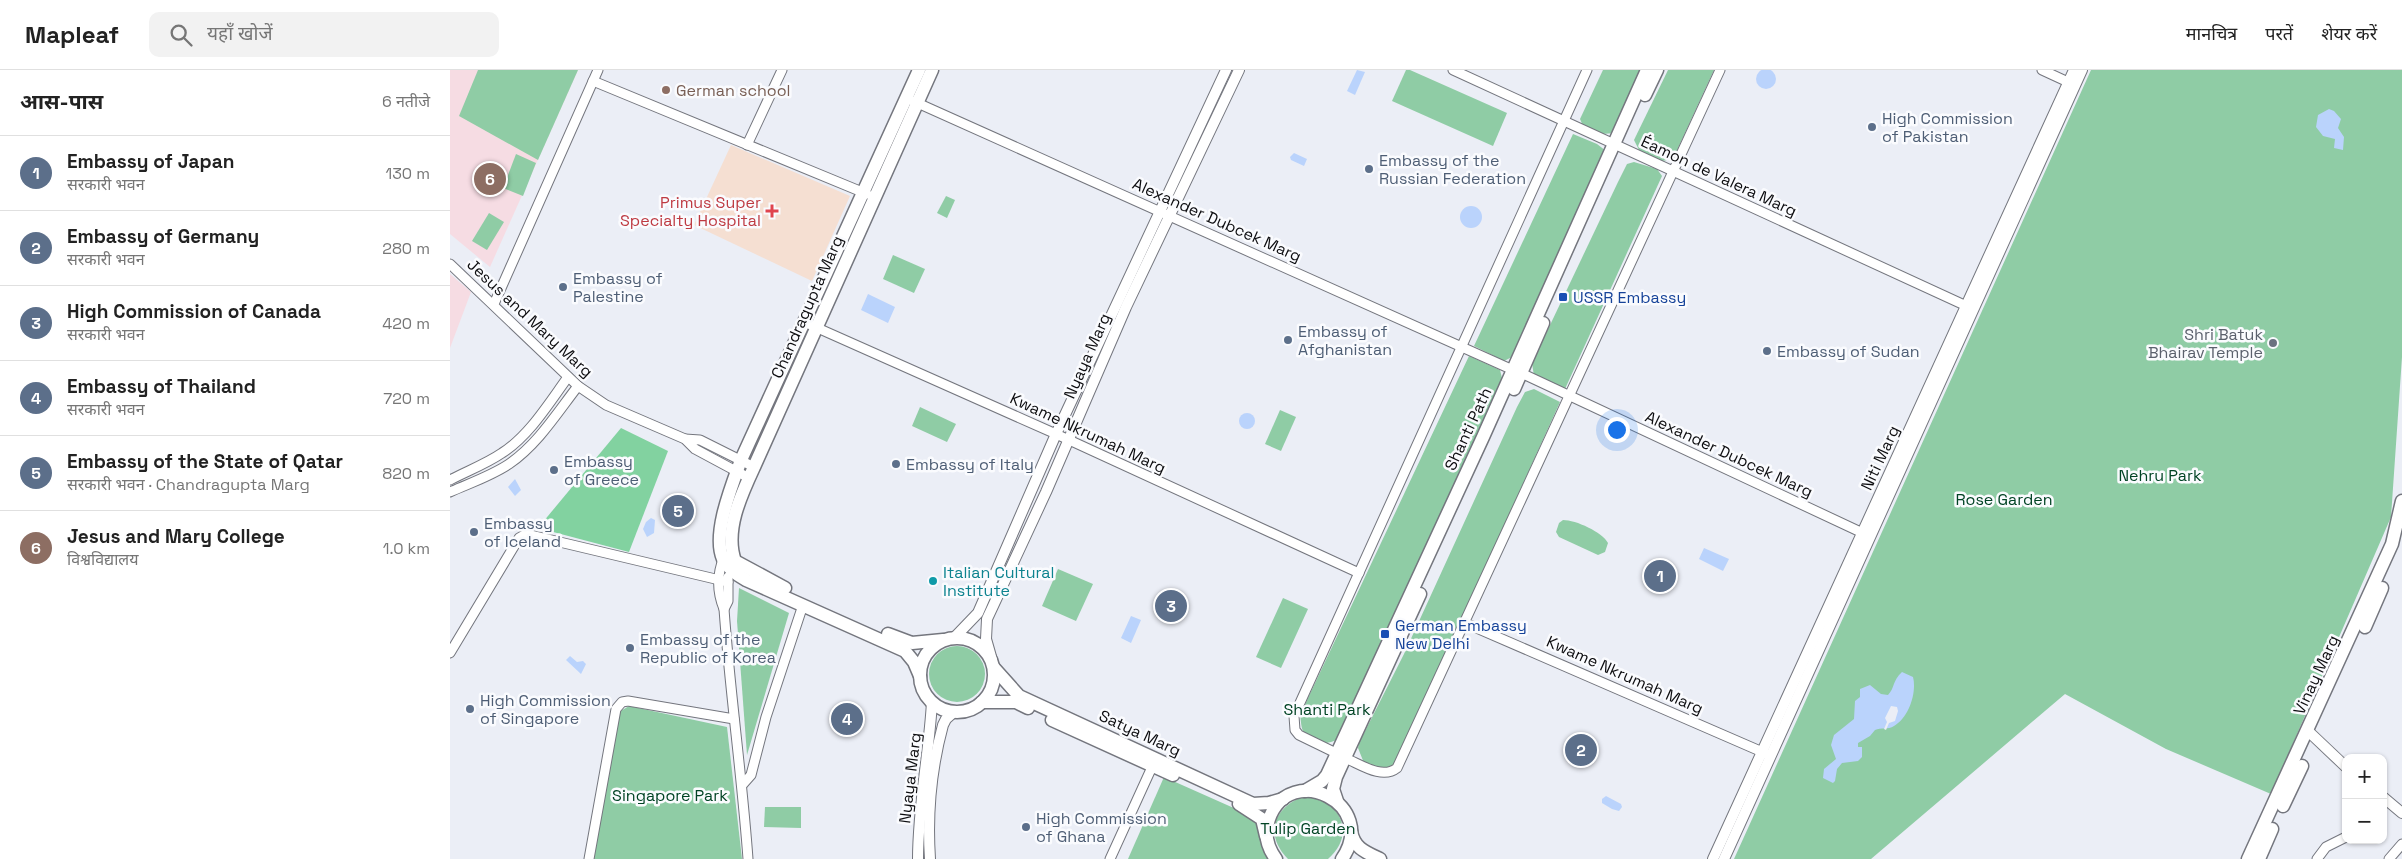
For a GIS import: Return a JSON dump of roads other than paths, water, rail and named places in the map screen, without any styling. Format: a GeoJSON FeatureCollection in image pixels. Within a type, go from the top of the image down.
{"type":"FeatureCollection","features":[{"type":"Feature","properties":{"kind":"main road","name":"Chandragupta Marg"},"geometry":{"type":"LineString","coordinates":[[912,100],[919,70]]}},
{"type":"Feature","properties":{"kind":"main road","name":"Chandragupta Marg"},"geometry":{"type":"LineString","coordinates":[[730,558],[720,549],[722,523],[739,466],[804,322],[869,194],[912,100],[932,70]]}},
{"type":"Feature","properties":{"kind":"main road","name":"Shanti Path"},"geometry":{"type":"LineString","coordinates":[[1305,791],[1325,778],[1340,755],[1517,372],[1617,146],[1647,70]]}},
{"type":"Feature","properties":{"kind":"main road","name":"Shanti Path"},"geometry":{"type":"LineString","coordinates":[[1617,146],[1657,70]]}},
{"type":"Feature","properties":{"kind":"main road","name":"Chandragupta Marg"},"geometry":{"type":"LineString","coordinates":[[730,558],[732,529],[751,472],[817,328],[869,194]]}},
{"type":"Feature","properties":{"kind":"main road","name":"Vinay Marg"},"geometry":{"type":"LineString","coordinates":[[2260,859],[2392,544],[2402,501]]}},
{"type":"Feature","properties":{"kind":"main road","name":"Vinay Marg"},"geometry":{"type":"LineString","coordinates":[[2248,859],[2373,609],[2402,539]]}},
{"type":"Feature","properties":{"kind":"main road"},"geometry":{"type":"LineString","coordinates":[[730,558],[772,583],[903,640],[912,643],[949,639],[967,639],[976,642],[982,647],[993,664],[994,680],[990,692],[982,702],[966,711],[946,710],[932,702],[922,688],[920,676],[914,662],[905,651],[746,580],[730,558]]}},
{"type":"Feature","properties":{"kind":"main road"},"geometry":{"type":"LineString","coordinates":[[920,676],[924,658],[929,650],[949,639]]}},
{"type":"Feature","properties":{"kind":"main road","name":"Satya Marg"},"geometry":{"type":"LineString","coordinates":[[993,664],[1019,696],[1253,804],[1270,803],[1305,791]]}},
{"type":"Feature","properties":{"kind":"main road","name":"Satya Marg"},"geometry":{"type":"LineString","coordinates":[[982,702],[1016,702],[1152,767],[1236,802],[1262,819],[1268,846],[1276,859]]}},
{"type":"Feature","properties":{"kind":"main road","name":"Shanti Path"},"geometry":{"type":"LineString","coordinates":[[1337,802],[1334,784],[1340,755]]}},
{"type":"Feature","properties":{"kind":"main road"},"geometry":{"type":"LineString","coordinates":[[1305,791],[1322,793],[1337,802],[1349,820],[1356,846],[1362,851],[1380,859]]}},
{"type":"Feature","properties":{"kind":"main road"},"geometry":{"type":"LineString","coordinates":[[1266,836],[1270,815],[1283,799]]}},
{"type":"Feature","properties":{"kind":"main road"},"geometry":{"type":"LineString","coordinates":[[1342,859],[1349,846],[1351,831]]}},
{"type":"Feature","properties":{"kind":"street"},"geometry":{"type":"LineString","coordinates":[[494,304],[598,70]]}},
{"type":"Feature","properties":{"kind":"street"},"geometry":{"type":"LineString","coordinates":[[747,145],[782,70]]}},
{"type":"Feature","properties":{"kind":"street","name":"Nyaya Marg"},"geometry":{"type":"LineString","coordinates":[[993,664],[986,639],[987,619],[1126,307],[1226,70]]}},
{"type":"Feature","properties":{"kind":"street","name":"Nyaya Marg"},"geometry":{"type":"LineString","coordinates":[[949,639],[978,613],[1056,434],[1239,70]]}},
{"type":"Feature","properties":{"kind":"street","name":"Éamon de Valera Marg"},"geometry":{"type":"LineString","coordinates":[[1453,70],[1969,307]]}},
{"type":"Feature","properties":{"kind":"street"},"geometry":{"type":"LineString","coordinates":[[1587,70],[1294,716],[1295,730],[1299,735],[1377,772],[1386,773],[1397,768],[1720,70]]}},
{"type":"Feature","properties":{"kind":"street"},"geometry":{"type":"LineString","coordinates":[[2042,70],[2068,82]]}},
{"type":"Feature","properties":{"kind":"street","name":"Niti Marg"},"geometry":{"type":"LineString","coordinates":[[1724,859],[1768,754],[2074,70]]}},
{"type":"Feature","properties":{"kind":"street","name":"Niti Marg"},"geometry":{"type":"LineString","coordinates":[[1969,307],[2082,70]]}},
{"type":"Feature","properties":{"kind":"street"},"geometry":{"type":"LineString","coordinates":[[594,81],[869,194]]}},
{"type":"Feature","properties":{"kind":"street","name":"Alexander Dubcek Marg"},"geometry":{"type":"LineString","coordinates":[[912,100],[1517,372],[1866,534]]}},
{"type":"Feature","properties":{"kind":"street","name":"Jesus and Mary Marg"},"geometry":{"type":"LineString","coordinates":[[450,264],[578,386],[606,404],[685,439],[695,449],[751,472]]}},
{"type":"Feature","properties":{"kind":"street","name":"Kwame Nkrumah Marg"},"geometry":{"type":"LineString","coordinates":[[804,322],[1056,434],[1359,573]]}},
{"type":"Feature","properties":{"kind":"street"},"geometry":{"type":"LineString","coordinates":[[450,480],[503,453],[527,430],[568,377]]}},
{"type":"Feature","properties":{"kind":"street"},"geometry":{"type":"LineString","coordinates":[[450,492],[509,464],[537,440],[578,386]]}},
{"type":"Feature","properties":{"kind":"street"},"geometry":{"type":"LineString","coordinates":[[527,430],[537,440]]}},
{"type":"Feature","properties":{"kind":"street"},"geometry":{"type":"LineString","coordinates":[[450,653],[520,538],[526,534],[724,581]]}},
{"type":"Feature","properties":{"kind":"street"},"geometry":{"type":"LineString","coordinates":[[730,558],[724,581],[728,601],[724,609],[734,719],[743,784],[748,859]]}},
{"type":"Feature","properties":{"kind":"street"},"geometry":{"type":"LineString","coordinates":[[743,784],[751,774],[769,708],[803,605]]}},
{"type":"Feature","properties":{"kind":"street","name":"Kwame Nkrumah Marg"},"geometry":{"type":"LineString","coordinates":[[1465,623],[1768,754]]}},
{"type":"Feature","properties":{"kind":"street"},"geometry":{"type":"LineString","coordinates":[[589,859],[618,704],[628,701],[734,719]]}},
{"type":"Feature","properties":{"kind":"street","name":"Nyaya Marg"},"geometry":{"type":"LineString","coordinates":[[918,859],[919,816],[932,702]]}},
{"type":"Feature","properties":{"kind":"street","name":"Nyaya Marg"},"geometry":{"type":"LineString","coordinates":[[930,859],[929,818],[934,771],[943,726],[946,719],[954,711]]}},
{"type":"Feature","properties":{"kind":"street"},"geometry":{"type":"LineString","coordinates":[[2311,734],[2342,763]]}},
{"type":"Feature","properties":{"kind":"street","name":"Niti Marg"},"geometry":{"type":"LineString","coordinates":[[1713,859],[1768,754]]}},
{"type":"Feature","properties":{"kind":"street"},"geometry":{"type":"LineString","coordinates":[[1110,859],[1152,767]]}},
{"type":"Feature","properties":{"kind":"street"},"geometry":{"type":"LineString","coordinates":[[2385,799],[2402,813]]}},
{"type":"Feature","properties":{"kind":"street"},"geometry":{"type":"LineString","coordinates":[[2317,859],[2326,847],[2342,839]]}},
{"type":"Feature","properties":{"kind":"street"},"geometry":{"type":"LineString","coordinates":[[2389,859],[2402,844]]}},
{"type":"Feature","properties":{"kind":"water"},"geometry":{"type":"Polygon","coordinates":[[[1766,69],[1773,72],[1776,79],[1773,86],[1766,89],[1759,86],[1756,79],[1759,72],[1766,69]]]}},
{"type":"Feature","properties":{"kind":"water"},"geometry":{"type":"Polygon","coordinates":[[[1357,70],[1365,72],[1355,95],[1347,91],[1357,70]]]}},
{"type":"Feature","properties":{"kind":"water"},"geometry":{"type":"Polygon","coordinates":[[[2329,109],[2334,111],[2341,119],[2338,128],[2344,137],[2343,150],[2334,148],[2335,139],[2323,136],[2316,127],[2318,115],[2329,109]]]}},
{"type":"Feature","properties":{"kind":"water"},"geometry":{"type":"Polygon","coordinates":[[[1294,153],[1307,159],[1304,166],[1291,160],[1290,157],[1294,153]]]}},
{"type":"Feature","properties":{"kind":"water"},"geometry":{"type":"Polygon","coordinates":[[[1471,206],[1479,209],[1482,217],[1479,225],[1471,228],[1463,225],[1460,217],[1463,209],[1471,206]]]}},
{"type":"Feature","properties":{"kind":"water"},"geometry":{"type":"Polygon","coordinates":[[[868,294],[895,307],[888,323],[861,310],[868,294]]]}},
{"type":"Feature","properties":{"kind":"water"},"geometry":{"type":"Polygon","coordinates":[[[1247,413],[1255,421],[1247,429],[1239,421],[1247,413]]]}},
{"type":"Feature","properties":{"kind":"water"},"geometry":{"type":"Polygon","coordinates":[[[515,479],[521,490],[515,496],[508,487],[515,479]]]}},
{"type":"Feature","properties":{"kind":"water"},"geometry":{"type":"Polygon","coordinates":[[[651,518],[655,520],[654,533],[647,537],[643,529],[646,522],[651,518]]]}},
{"type":"Feature","properties":{"kind":"water"},"geometry":{"type":"Polygon","coordinates":[[[1704,548],[1729,559],[1723,571],[1699,559],[1704,548]]]}},
{"type":"Feature","properties":{"kind":"water"},"geometry":{"type":"Polygon","coordinates":[[[1131,616],[1141,620],[1131,643],[1121,638],[1131,616]]]}},
{"type":"Feature","properties":{"kind":"water"},"geometry":{"type":"Polygon","coordinates":[[[570,656],[577,662],[583,661],[586,664],[581,674],[566,660],[570,656]]]}},
{"type":"Feature","properties":{"kind":"water"},"geometry":{"type":"Polygon","coordinates":[[[1902,672],[1913,677],[1914,683],[1911,704],[1904,717],[1892,727],[1875,730],[1870,736],[1858,743],[1858,747],[1862,747],[1862,757],[1858,761],[1842,763],[1837,769],[1833,783],[1823,778],[1824,769],[1836,759],[1831,745],[1834,735],[1854,719],[1855,701],[1860,697],[1860,689],[1870,685],[1881,694],[1888,695],[1902,672]]]}},
{"type":"Feature","properties":{"kind":"water"},"geometry":{"type":"Polygon","coordinates":[[[1606,796],[1621,804],[1622,807],[1619,811],[1602,803],[1602,799],[1606,796]]]}},
{"type":"Feature","properties":{"kind":"place","name":"German school"},"geometry":{"type":"Point","coordinates":[666,90]}},
{"type":"Feature","properties":{"kind":"place","name":"High Commission of Pakistan"},"geometry":{"type":"Point","coordinates":[1872,127]}},
{"type":"Feature","properties":{"kind":"place","name":"Embassy of the Russian Federation"},"geometry":{"type":"Point","coordinates":[1369,169]}},
{"type":"Feature","properties":{"kind":"place","name":"Jesus and Mary College"},"geometry":{"type":"Point","coordinates":[490,179]}},
{"type":"Feature","properties":{"kind":"place","name":"Primus Super Specialty Hospital"},"geometry":{"type":"Point","coordinates":[772,211]}},
{"type":"Feature","properties":{"kind":"place","name":"Embassy of Palestine"},"geometry":{"type":"Point","coordinates":[563,287]}},
{"type":"Feature","properties":{"kind":"place","name":"USSR Embassy"},"geometry":{"type":"Point","coordinates":[1563,297]}},
{"type":"Feature","properties":{"kind":"place","name":"Embassy of Afghanistan"},"geometry":{"type":"Point","coordinates":[1288,340]}},
{"type":"Feature","properties":{"kind":"place","name":"Shri Batuk Bhairav Temple"},"geometry":{"type":"Point","coordinates":[2273,343]}},
{"type":"Feature","properties":{"kind":"place","name":"Embassy of Sudan"},"geometry":{"type":"Point","coordinates":[1767,351]}},
{"type":"Feature","properties":{"kind":"place","name":"Embassy of Italy"},"geometry":{"type":"Point","coordinates":[896,464]}},
{"type":"Feature","properties":{"kind":"place","name":"Embassy of Greece"},"geometry":{"type":"Point","coordinates":[554,470]}},
{"type":"Feature","properties":{"kind":"place","name":"Embassy of the State of Qatar"},"geometry":{"type":"Point","coordinates":[678,511]}},
{"type":"Feature","properties":{"kind":"place","name":"Embassy of Iceland"},"geometry":{"type":"Point","coordinates":[474,532]}},
{"type":"Feature","properties":{"kind":"place","name":"Embassy of Japan"},"geometry":{"type":"Point","coordinates":[1660,576]}},
{"type":"Feature","properties":{"kind":"place","name":"Italian Cultural Institute"},"geometry":{"type":"Point","coordinates":[933,581]}},
{"type":"Feature","properties":{"kind":"place","name":"High Commission of Canada"},"geometry":{"type":"Point","coordinates":[1171,606]}},
{"type":"Feature","properties":{"kind":"place","name":"German Embassy New Delhi"},"geometry":{"type":"Point","coordinates":[1385,634]}},
{"type":"Feature","properties":{"kind":"place","name":"Embassy of the Republic of Korea"},"geometry":{"type":"Point","coordinates":[630,648]}},
{"type":"Feature","properties":{"kind":"place","name":"High Commission of Singapore"},"geometry":{"type":"Point","coordinates":[470,709]}},
{"type":"Feature","properties":{"kind":"place","name":"Embassy of Thailand"},"geometry":{"type":"Point","coordinates":[847,719]}},
{"type":"Feature","properties":{"kind":"place","name":"Embassy of Germany"},"geometry":{"type":"Point","coordinates":[1581,750]}},
{"type":"Feature","properties":{"kind":"place","name":"High Commission of Ghana"},"geometry":{"type":"Point","coordinates":[1026,827]}},
{"type":"Feature","properties":{"kind":"park label","name":"Nehru Park"},"geometry":{"type":"Point","coordinates":[2160,475]}},
{"type":"Feature","properties":{"kind":"park label","name":"Rose Garden"},"geometry":{"type":"Point","coordinates":[2004,499]}},
{"type":"Feature","properties":{"kind":"park label","name":"Shanti Park"},"geometry":{"type":"Point","coordinates":[1327,709]}},
{"type":"Feature","properties":{"kind":"park label","name":"Singapore Park"},"geometry":{"type":"Point","coordinates":[670,795]}},
{"type":"Feature","properties":{"kind":"park label","name":"Tulip Garden"},"geometry":{"type":"Point","coordinates":[1308,828]}}]}
